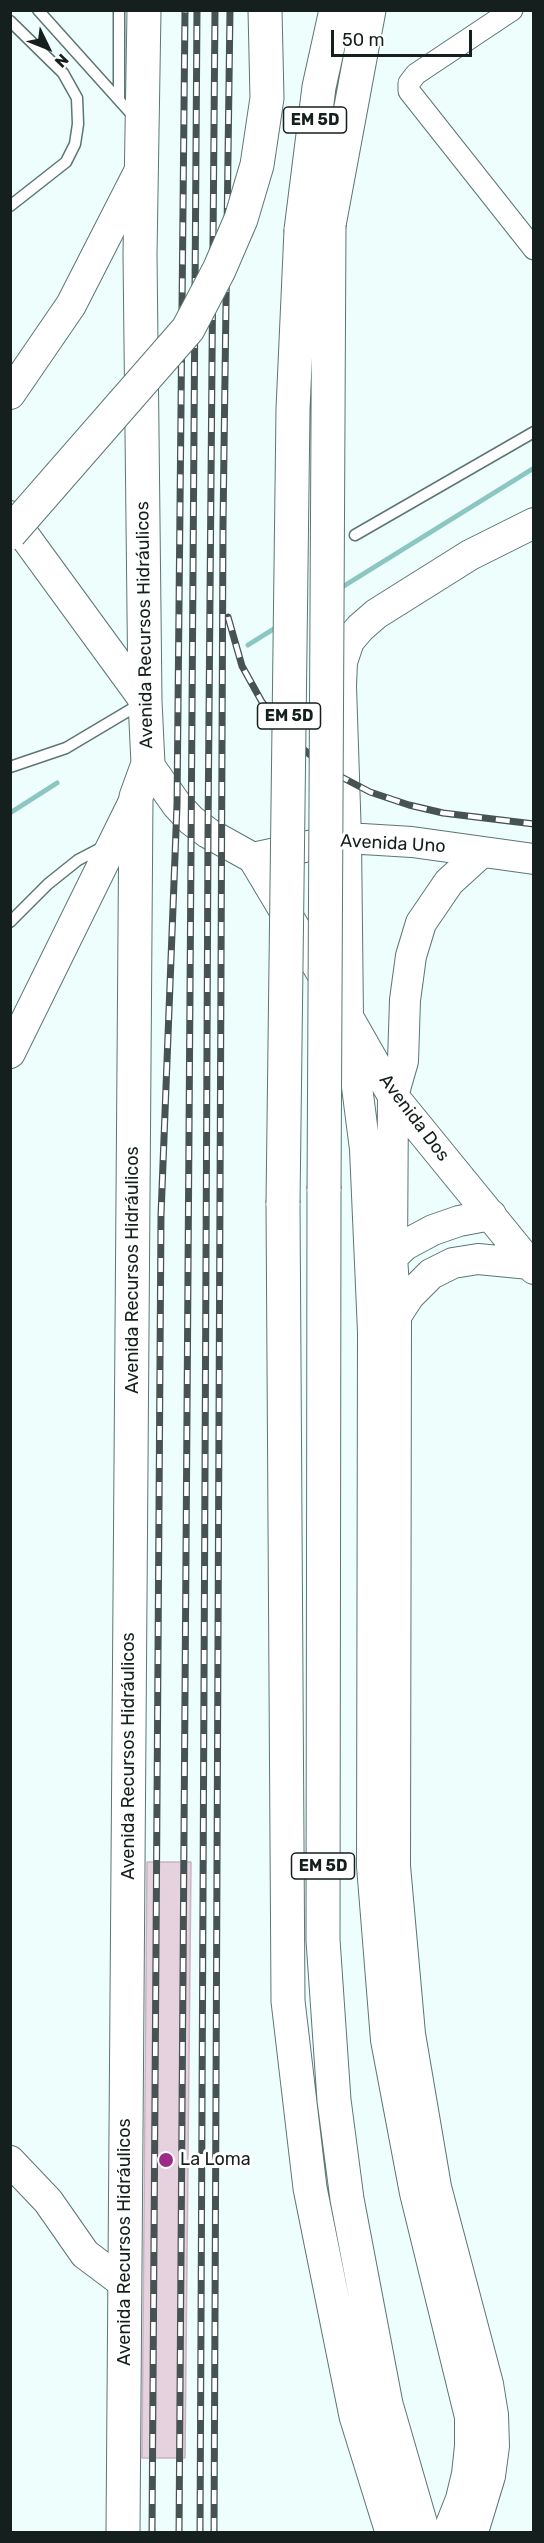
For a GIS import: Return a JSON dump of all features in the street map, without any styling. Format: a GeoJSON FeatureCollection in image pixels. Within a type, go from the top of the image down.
{"type":"FeatureCollection","features":[{"type":"Feature","properties":{"kind":"main road","name":"Avenida Recursos Hidráulicos"},"geometry":{"type":"LineString","coordinates":[[123,2532],[136,797],[148,764],[145,701],[140,254],[144,10]]}},
{"type":"Feature","properties":{"kind":"main road"},"geometry":{"type":"LineString","coordinates":[[10,533],[188,329],[219,270],[241,219],[257,165],[267,98],[265,10]]}},
{"type":"Feature","properties":{"kind":"main road","name":"EM 5D"},"geometry":{"type":"LineString","coordinates":[[336,10],[320,87],[315,227],[324,1189],[323,1940],[333,2088],[347,2199],[386,2404],[423,2532]]}},
{"type":"Feature","properties":{"kind":"main road","name":"EM 5D"},"geometry":{"type":"LineString","coordinates":[[369,10],[315,227],[292,410],[283,1203],[288,2001],[310,2188],[356,2416],[392,2532]]}},
{"type":"Feature","properties":{"kind":"main road"},"geometry":{"type":"LineString","coordinates":[[10,394],[71,305],[143,165]]}},
{"type":"Feature","properties":{"kind":"main road"},"geometry":{"type":"LineString","coordinates":[[10,516],[145,701]]}},
{"type":"Feature","properties":{"kind":"main road","name":"Avenida Dos"},"geometry":{"type":"LineString","coordinates":[[532,1267],[393,1096],[348,1017],[341,686],[342,662],[349,641],[376,614],[470,555],[534,523]]}},
{"type":"Feature","properties":{"kind":"main road"},"geometry":{"type":"LineString","coordinates":[[148,764],[177,805],[191,820],[208,833],[254,858],[348,1017],[365,1149],[371,1278],[373,1332],[372,1866],[386,2040],[415,2193],[476,2386],[494,2430],[487,2491],[472,2532]]}},
{"type":"Feature","properties":{"kind":"main road"},"geometry":{"type":"LineString","coordinates":[[10,1053],[136,797]]}},
{"type":"Feature","properties":{"kind":"main road","name":"Avenida Uno"},"geometry":{"type":"LineString","coordinates":[[254,858],[346,838],[412,842],[534,859]]}},
{"type":"Feature","properties":{"kind":"main road"},"geometry":{"type":"LineString","coordinates":[[448,2532],[461,2499],[469,2460],[470,2417],[476,2386],[436,2187],[410,2034],[395,1866],[396,1316],[392,1257],[393,1096],[403,1061],[405,1000],[411,956],[421,922],[449,882],[482,852]]}},
{"type":"Feature","properties":{"kind":"main road"},"geometry":{"type":"LineString","coordinates":[[371,1278],[405,1245],[433,1230],[459,1221],[491,1215]]}},
{"type":"Feature","properties":{"kind":"main road"},"geometry":{"type":"LineString","coordinates":[[396,1316],[408,1296],[430,1275],[453,1263],[478,1259],[532,1267]]}},
{"type":"Feature","properties":{"kind":"main road"},"geometry":{"type":"LineString","coordinates":[[10,2161],[48,2201],[85,2254],[125,2284]]}},
{"type":"Feature","properties":{"kind":"street"},"geometry":{"type":"LineString","coordinates":[[512,10],[416,74],[409,83],[409,91],[534,249]]}},
{"type":"Feature","properties":{"kind":"lane"},"geometry":{"type":"LineString","coordinates":[[119,10],[119,100]]}},
{"type":"Feature","properties":{"kind":"lane"},"geometry":{"type":"LineString","coordinates":[[38,11],[142,125]]}},
{"type":"Feature","properties":{"kind":"lane"},"geometry":{"type":"LineString","coordinates":[[10,21],[63,73],[77,98],[78,124],[75,144],[66,162],[10,206]]}},
{"type":"Feature","properties":{"kind":"lane"},"geometry":{"type":"LineString","coordinates":[[355,534],[534,432]]}},
{"type":"Feature","properties":{"kind":"lane"},"geometry":{"type":"LineString","coordinates":[[10,767],[66,748],[145,701]]}},
{"type":"Feature","properties":{"kind":"lane"},"geometry":{"type":"LineString","coordinates":[[10,922],[48,884],[78,860],[114,841]]}},
{"type":"Feature","properties":{"kind":"building","name":"La Loma"},"geometry":{"type":"Polygon","coordinates":[[[147,1862],[191,1862],[185,2458],[142,2458],[147,1862]]]}},
{"type":"Feature","properties":{"kind":"waterway"},"geometry":{"type":"LineString","coordinates":[[339,589],[534,468]]}},
{"type":"Feature","properties":{"kind":"waterway"},"geometry":{"type":"LineString","coordinates":[[248,645],[280,625]]}},
{"type":"Feature","properties":{"kind":"waterway"},"geometry":{"type":"LineString","coordinates":[[10,813],[57,783]]}},
{"type":"Feature","properties":{"kind":"railway"},"geometry":{"type":"LineString","coordinates":[[152,2532],[161,1215],[177,805],[185,10]]}},
{"type":"Feature","properties":{"kind":"railway"},"geometry":{"type":"LineString","coordinates":[[179,2532],[197,10]]}},
{"type":"Feature","properties":{"kind":"railway"},"geometry":{"type":"LineString","coordinates":[[200,2532],[208,833],[215,10]]}},
{"type":"Feature","properties":{"kind":"railway"},"geometry":{"type":"LineString","coordinates":[[214,2532],[223,524],[230,10]]}},
{"type":"Feature","properties":{"kind":"railway"},"geometry":{"type":"LineString","coordinates":[[228,617],[242,666],[262,702],[292,740],[330,771],[370,792],[409,805],[443,813],[534,824]]}},
{"type":"Feature","properties":{"kind":"place","name":"La Loma"},"geometry":{"type":"Point","coordinates":[166,2160]}}]}
